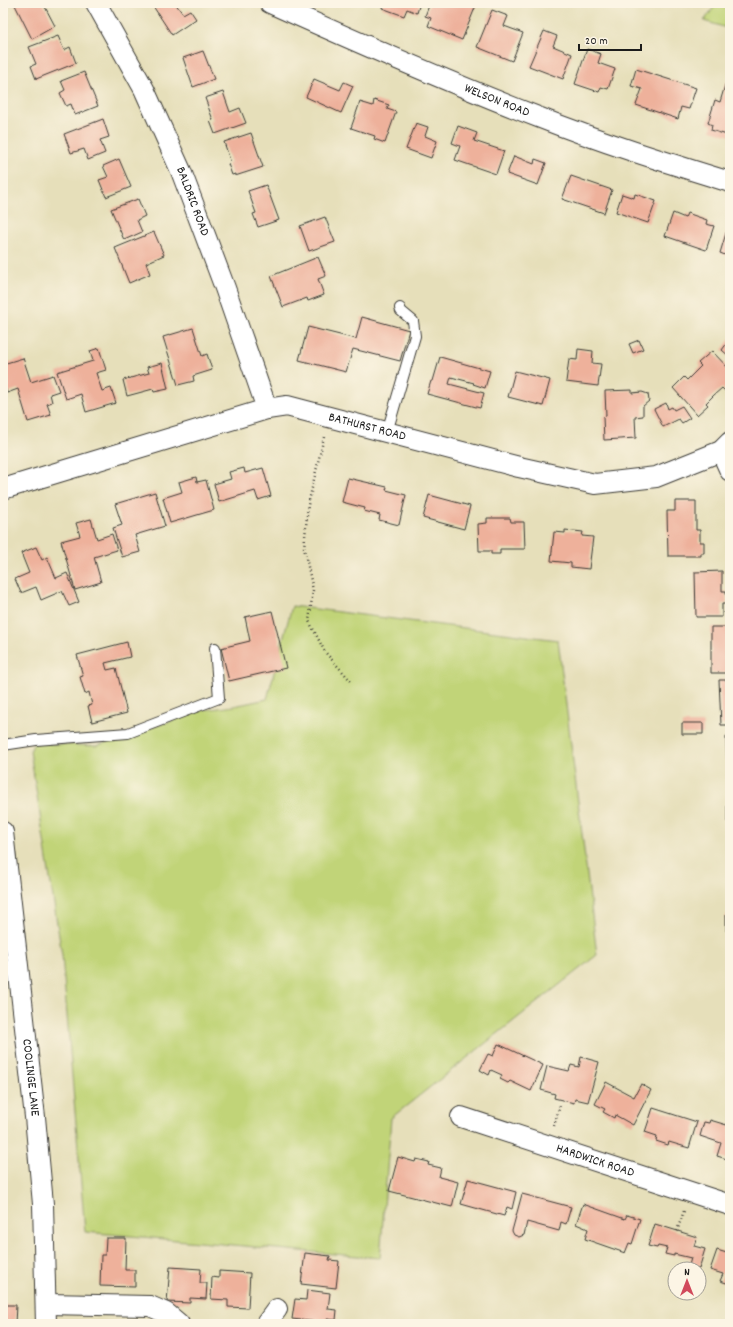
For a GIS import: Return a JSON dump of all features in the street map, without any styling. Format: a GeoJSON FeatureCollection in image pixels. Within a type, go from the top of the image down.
{"type":"FeatureCollection","features":[{"type":"Feature","properties":{"kind":"street","name":"BALDRIC ROAD"},"geometry":{"type":"LineString","coordinates":[[96,3],[144,90],[181,171],[225,288],[267,409]]}},
{"type":"Feature","properties":{"kind":"street","name":"WELSON ROAD"},"geometry":{"type":"LineString","coordinates":[[270,3],[412,66],[539,118],[657,159],[730,182]]}},
{"type":"Feature","properties":{"kind":"street","name":"BATHURST ROAD"},"geometry":{"type":"LineString","coordinates":[[3,489],[267,409],[287,406],[520,467],[595,484],[656,477],[726,446]]}},
{"type":"Feature","properties":{"kind":"street"},"geometry":{"type":"LineString","coordinates":[[726,446],[730,471]]}},
{"type":"Feature","properties":{"kind":"street","name":"COOLINGE LANE"},"geometry":{"type":"LineString","coordinates":[[3,832],[9,925],[22,1005],[35,1117],[41,1188],[46,1324]]}},
{"type":"Feature","properties":{"kind":"street","name":"HARDWICK ROAD"},"geometry":{"type":"LineString","coordinates":[[461,1117],[730,1205]]}},
{"type":"Feature","properties":{"kind":"street"},"geometry":{"type":"LineString","coordinates":[[46,1304],[150,1306],[166,1313],[179,1324]]}},
{"type":"Feature","properties":{"kind":"lane"},"geometry":{"type":"LineString","coordinates":[[387,432],[414,336],[413,321],[401,311],[400,308]]}},
{"type":"Feature","properties":{"kind":"lane"},"geometry":{"type":"LineString","coordinates":[[3,745],[36,740],[128,733],[218,698],[215,648]]}},
{"type":"Feature","properties":{"kind":"path"},"geometry":{"type":"LineString","coordinates":[[331,418],[324,436],[308,504],[304,548],[313,590],[309,620],[325,652],[351,681]]}},
{"type":"Feature","properties":{"kind":"path"},"geometry":{"type":"LineString","coordinates":[[553,1132],[560,1105]]}},
{"type":"Feature","properties":{"kind":"path"},"geometry":{"type":"LineString","coordinates":[[677,1231],[685,1207]]}},
{"type":"Feature","properties":{"kind":"green space"},"geometry":{"type":"Polygon","coordinates":[[[717,3],[730,3],[730,29],[704,21],[717,3]]]}},
{"type":"Feature","properties":{"kind":"green space"},"geometry":{"type":"Polygon","coordinates":[[[292,606],[558,640],[597,955],[391,1118],[380,1258],[85,1232],[62,955],[30,751],[34,743],[96,746],[204,710],[234,706],[267,699],[292,606]]]}},
{"type":"Feature","properties":{"kind":"building"},"geometry":{"type":"Polygon","coordinates":[[[14,3],[43,3],[55,26],[32,39],[14,3]]]}},
{"type":"Feature","properties":{"kind":"building"},"geometry":{"type":"Polygon","coordinates":[[[151,3],[175,3],[183,14],[190,10],[196,19],[172,35],[151,3]]]}},
{"type":"Feature","properties":{"kind":"building"},"geometry":{"type":"Polygon","coordinates":[[[383,3],[420,3],[417,13],[407,9],[404,16],[382,8],[383,3]]]}},
{"type":"Feature","properties":{"kind":"building"},"geometry":{"type":"Polygon","coordinates":[[[430,3],[456,3],[455,5],[458,6],[459,3],[477,3],[462,40],[428,26],[431,18],[425,16],[430,3]]]}},
{"type":"Feature","properties":{"kind":"building"},"geometry":{"type":"Polygon","coordinates":[[[492,10],[508,16],[504,26],[523,33],[512,61],[477,47],[492,10]]]}},
{"type":"Feature","properties":{"kind":"building"},"geometry":{"type":"Polygon","coordinates":[[[544,31],[557,36],[553,46],[572,54],[563,79],[529,66],[544,31]]]}},
{"type":"Feature","properties":{"kind":"building"},"geometry":{"type":"Polygon","coordinates":[[[58,36],[64,50],[70,47],[76,63],[36,79],[31,66],[36,64],[29,47],[58,36]]]}},
{"type":"Feature","properties":{"kind":"building"},"geometry":{"type":"Polygon","coordinates":[[[587,49],[601,54],[598,63],[615,69],[608,89],[601,87],[599,92],[575,84],[587,49]]]}},
{"type":"Feature","properties":{"kind":"building"},"geometry":{"type":"Polygon","coordinates":[[[203,51],[214,79],[193,87],[183,58],[203,51]]]}},
{"type":"Feature","properties":{"kind":"building"},"geometry":{"type":"Polygon","coordinates":[[[636,69],[696,88],[689,109],[681,107],[678,119],[636,105],[642,89],[631,86],[636,69]]]}},
{"type":"Feature","properties":{"kind":"building"},"geometry":{"type":"Polygon","coordinates":[[[84,72],[98,106],[75,115],[71,104],[66,106],[60,93],[65,90],[61,81],[84,72]]]}},
{"type":"Feature","properties":{"kind":"building"},"geometry":{"type":"Polygon","coordinates":[[[314,79],[340,90],[344,82],[353,86],[341,113],[306,97],[314,79]]]}},
{"type":"Feature","properties":{"kind":"building"},"geometry":{"type":"Polygon","coordinates":[[[726,82],[730,83],[730,136],[711,130],[712,125],[708,123],[715,100],[720,102],[726,82]]]}},
{"type":"Feature","properties":{"kind":"building"},"geometry":{"type":"Polygon","coordinates":[[[223,92],[230,112],[240,108],[246,123],[215,134],[210,121],[213,120],[205,98],[223,92]]]}},
{"type":"Feature","properties":{"kind":"building"},"geometry":{"type":"Polygon","coordinates":[[[374,100],[389,105],[387,109],[396,112],[385,143],[374,139],[375,136],[351,128],[360,102],[373,106],[374,100]]]}},
{"type":"Feature","properties":{"kind":"building"},"geometry":{"type":"Polygon","coordinates":[[[103,119],[109,137],[100,140],[105,153],[88,160],[84,149],[71,153],[64,134],[103,119]]]}},
{"type":"Feature","properties":{"kind":"building"},"geometry":{"type":"Polygon","coordinates":[[[416,123],[428,127],[425,136],[437,141],[431,158],[406,149],[416,123]]]}},
{"type":"Feature","properties":{"kind":"building"},"geometry":{"type":"Polygon","coordinates":[[[458,126],[477,133],[474,141],[504,151],[496,174],[455,160],[460,146],[452,143],[458,126]]]}},
{"type":"Feature","properties":{"kind":"building"},"geometry":{"type":"Polygon","coordinates":[[[251,133],[263,167],[235,176],[235,174],[232,175],[228,164],[231,163],[224,142],[251,133]]]}},
{"type":"Feature","properties":{"kind":"building"},"geometry":{"type":"Polygon","coordinates":[[[514,156],[534,164],[535,159],[546,163],[538,185],[507,174],[514,156]]]}},
{"type":"Feature","properties":{"kind":"building"},"geometry":{"type":"Polygon","coordinates":[[[119,159],[131,187],[106,197],[99,180],[108,177],[103,166],[119,159]]]}},
{"type":"Feature","properties":{"kind":"building"},"geometry":{"type":"Polygon","coordinates":[[[571,176],[612,190],[604,213],[562,199],[571,176]]]}},
{"type":"Feature","properties":{"kind":"building"},"geometry":{"type":"Polygon","coordinates":[[[266,185],[279,220],[258,227],[253,214],[256,213],[248,191],[266,185]]]}},
{"type":"Feature","properties":{"kind":"building"},"geometry":{"type":"Polygon","coordinates":[[[622,194],[634,198],[635,194],[656,201],[648,223],[616,212],[622,194]]]}},
{"type":"Feature","properties":{"kind":"building"},"geometry":{"type":"Polygon","coordinates":[[[138,199],[145,216],[137,220],[142,232],[124,240],[111,209],[138,199]]]}},
{"type":"Feature","properties":{"kind":"building"},"geometry":{"type":"Polygon","coordinates":[[[673,213],[685,218],[687,213],[707,220],[706,224],[714,226],[706,250],[665,236],[673,213]]]}},
{"type":"Feature","properties":{"kind":"building"},"geometry":{"type":"Polygon","coordinates":[[[325,217],[335,242],[309,251],[300,226],[325,217]]]}},
{"type":"Feature","properties":{"kind":"building"},"geometry":{"type":"Polygon","coordinates":[[[727,230],[730,231],[730,257],[720,253],[727,230]]]}},
{"type":"Feature","properties":{"kind":"building"},"geometry":{"type":"Polygon","coordinates":[[[154,232],[164,255],[146,263],[150,274],[129,283],[115,248],[154,232]]]}},
{"type":"Feature","properties":{"kind":"building"},"geometry":{"type":"Polygon","coordinates":[[[318,257],[326,276],[318,279],[324,295],[308,301],[307,298],[283,307],[271,276],[318,257]]]}},
{"type":"Feature","properties":{"kind":"building"},"geometry":{"type":"Polygon","coordinates":[[[362,317],[409,330],[400,361],[353,349],[346,372],[299,360],[308,327],[356,339],[362,317]]]}},
{"type":"Feature","properties":{"kind":"building"},"geometry":{"type":"Polygon","coordinates":[[[193,328],[202,356],[207,354],[212,370],[193,376],[194,381],[178,385],[163,337],[193,328]]]}},
{"type":"Feature","properties":{"kind":"building"},"geometry":{"type":"Polygon","coordinates":[[[730,339],[730,357],[722,350],[730,339]]]}},
{"type":"Feature","properties":{"kind":"building"},"geometry":{"type":"Polygon","coordinates":[[[639,340],[643,349],[633,353],[629,344],[639,340]]]}},
{"type":"Feature","properties":{"kind":"building"},"geometry":{"type":"Polygon","coordinates":[[[99,348],[106,370],[96,373],[102,391],[111,388],[116,403],[86,412],[81,394],[66,399],[57,372],[93,361],[90,351],[99,348]]]}},
{"type":"Feature","properties":{"kind":"building"},"geometry":{"type":"Polygon","coordinates":[[[578,349],[593,351],[592,363],[601,364],[598,386],[566,382],[569,359],[577,360],[578,349]]]}},
{"type":"Feature","properties":{"kind":"building"},"geometry":{"type":"Polygon","coordinates":[[[712,351],[730,370],[730,386],[725,391],[722,388],[714,395],[706,403],[708,405],[697,415],[673,388],[684,377],[687,380],[701,366],[698,363],[712,351]]]}},
{"type":"Feature","properties":{"kind":"building"},"geometry":{"type":"Polygon","coordinates":[[[440,357],[490,371],[485,388],[473,384],[474,383],[451,377],[449,384],[484,393],[480,408],[427,394],[431,381],[433,381],[440,357]]]}},
{"type":"Feature","properties":{"kind":"building"},"geometry":{"type":"Polygon","coordinates":[[[23,358],[31,382],[53,375],[59,391],[50,394],[52,402],[47,404],[51,415],[28,422],[18,389],[7,393],[3,381],[3,364],[23,358]]]}},
{"type":"Feature","properties":{"kind":"building"},"geometry":{"type":"Polygon","coordinates":[[[162,363],[168,389],[154,392],[153,389],[127,396],[123,380],[149,373],[147,367],[162,363]]]}},
{"type":"Feature","properties":{"kind":"building"},"geometry":{"type":"Polygon","coordinates":[[[515,371],[550,380],[543,406],[508,397],[515,371]]]}},
{"type":"Feature","properties":{"kind":"building"},"geometry":{"type":"Polygon","coordinates":[[[632,390],[632,393],[642,392],[648,394],[649,401],[643,406],[643,416],[635,417],[636,438],[604,440],[603,417],[606,416],[605,391],[632,390]]]}},
{"type":"Feature","properties":{"kind":"building"},"geometry":{"type":"Polygon","coordinates":[[[666,403],[668,409],[672,407],[674,410],[682,406],[690,418],[682,423],[679,419],[663,427],[654,409],[666,403]]]}},
{"type":"Feature","properties":{"kind":"building"},"geometry":{"type":"Polygon","coordinates":[[[244,468],[245,473],[263,468],[271,496],[258,500],[255,491],[219,502],[214,484],[231,479],[229,472],[244,468]]]}},
{"type":"Feature","properties":{"kind":"building"},"geometry":{"type":"Polygon","coordinates":[[[196,477],[197,482],[206,480],[214,510],[170,523],[163,498],[182,492],[179,482],[196,477]]]}},
{"type":"Feature","properties":{"kind":"building"},"geometry":{"type":"Polygon","coordinates":[[[348,478],[387,487],[386,490],[406,495],[399,525],[379,520],[380,515],[364,511],[365,508],[342,502],[348,478]]]}},
{"type":"Feature","properties":{"kind":"building"},"geometry":{"type":"Polygon","coordinates":[[[155,492],[165,526],[135,535],[140,552],[122,557],[113,528],[122,525],[115,504],[155,492]]]}},
{"type":"Feature","properties":{"kind":"building"},"geometry":{"type":"Polygon","coordinates":[[[429,495],[470,506],[464,529],[423,518],[429,495]]]}},
{"type":"Feature","properties":{"kind":"building"},"geometry":{"type":"Polygon","coordinates":[[[675,501],[696,501],[696,530],[700,530],[700,542],[704,542],[704,553],[701,553],[701,556],[668,556],[667,511],[675,511],[675,501]]]}},
{"type":"Feature","properties":{"kind":"building"},"geometry":{"type":"Polygon","coordinates":[[[487,518],[510,518],[511,522],[524,522],[525,549],[500,549],[500,554],[491,554],[491,551],[479,551],[478,524],[487,523],[487,518]]]}},
{"type":"Feature","properties":{"kind":"building"},"geometry":{"type":"Polygon","coordinates":[[[91,519],[97,539],[112,534],[117,550],[94,557],[101,582],[75,590],[61,541],[80,536],[76,523],[91,519]]]}},
{"type":"Feature","properties":{"kind":"building"},"geometry":{"type":"Polygon","coordinates":[[[565,530],[583,532],[582,536],[593,537],[589,569],[571,567],[571,563],[551,561],[554,532],[565,533],[565,530]]]}},
{"type":"Feature","properties":{"kind":"building"},"geometry":{"type":"Polygon","coordinates":[[[36,547],[42,560],[47,557],[56,578],[67,573],[79,602],[69,606],[62,591],[41,600],[36,587],[21,593],[15,579],[29,573],[21,553],[36,547]]]}},
{"type":"Feature","properties":{"kind":"building"},"geometry":{"type":"Polygon","coordinates":[[[722,571],[722,591],[726,591],[727,604],[722,604],[722,617],[696,617],[695,572],[722,571]]]}},
{"type":"Feature","properties":{"kind":"building"},"geometry":{"type":"Polygon","coordinates":[[[272,611],[286,668],[229,681],[221,648],[250,641],[245,617],[272,611]]]}},
{"type":"Feature","properties":{"kind":"building"},"geometry":{"type":"Polygon","coordinates":[[[711,627],[730,627],[730,673],[711,673],[711,627]]]}},
{"type":"Feature","properties":{"kind":"building"},"geometry":{"type":"Polygon","coordinates":[[[127,642],[130,657],[105,663],[107,670],[116,668],[127,713],[92,722],[88,706],[92,705],[89,692],[85,694],[80,677],[83,676],[77,655],[127,642]]]}},
{"type":"Feature","properties":{"kind":"building"},"geometry":{"type":"Polygon","coordinates":[[[719,680],[730,680],[730,725],[721,725],[719,680]]]}},
{"type":"Feature","properties":{"kind":"building"},"geometry":{"type":"Polygon","coordinates":[[[682,723],[703,723],[703,734],[682,734],[682,723]]]}},
{"type":"Feature","properties":{"kind":"building"},"geometry":{"type":"Polygon","coordinates":[[[726,736],[730,736],[730,785],[727,785],[726,736]]]}},
{"type":"Feature","properties":{"kind":"building"},"geometry":{"type":"Polygon","coordinates":[[[727,806],[730,806],[730,822],[727,822],[727,806]]]}},
{"type":"Feature","properties":{"kind":"building"},"geometry":{"type":"Polygon","coordinates":[[[726,915],[730,915],[730,931],[726,931],[726,915]]]}},
{"type":"Feature","properties":{"kind":"building"},"geometry":{"type":"Polygon","coordinates":[[[498,1044],[543,1065],[531,1091],[510,1081],[508,1083],[500,1079],[502,1075],[491,1070],[489,1075],[480,1070],[488,1054],[493,1056],[498,1044]]]}},
{"type":"Feature","properties":{"kind":"building"},"geometry":{"type":"Polygon","coordinates":[[[581,1057],[599,1062],[588,1102],[575,1099],[574,1103],[554,1098],[555,1094],[541,1090],[547,1066],[569,1071],[571,1065],[579,1067],[581,1057]]]}},
{"type":"Feature","properties":{"kind":"building"},"geometry":{"type":"Polygon","coordinates":[[[606,1082],[634,1097],[641,1084],[651,1090],[633,1125],[615,1115],[614,1118],[603,1112],[605,1109],[595,1104],[606,1082]]]}},
{"type":"Feature","properties":{"kind":"building"},"geometry":{"type":"Polygon","coordinates":[[[653,1108],[697,1122],[689,1148],[669,1142],[668,1145],[656,1141],[657,1136],[645,1132],[653,1108]]]}},
{"type":"Feature","properties":{"kind":"building"},"geometry":{"type":"Polygon","coordinates":[[[710,1120],[730,1126],[730,1160],[717,1156],[721,1143],[700,1136],[704,1122],[709,1123],[710,1120]]]}},
{"type":"Feature","properties":{"kind":"building"},"geometry":{"type":"Polygon","coordinates":[[[398,1157],[415,1162],[416,1159],[429,1162],[428,1165],[441,1168],[439,1177],[458,1182],[452,1207],[389,1191],[398,1157]]]}},
{"type":"Feature","properties":{"kind":"building"},"geometry":{"type":"Polygon","coordinates":[[[468,1179],[516,1192],[512,1209],[507,1207],[504,1216],[461,1204],[468,1179]]]}},
{"type":"Feature","properties":{"kind":"building"},"geometry":{"type":"Polygon","coordinates":[[[522,1194],[571,1207],[566,1224],[561,1222],[559,1231],[527,1222],[524,1235],[519,1237],[514,1235],[512,1231],[522,1194]]]}},
{"type":"Feature","properties":{"kind":"building"},"geometry":{"type":"Polygon","coordinates":[[[583,1204],[625,1219],[627,1215],[640,1219],[632,1244],[629,1243],[625,1253],[585,1239],[588,1229],[576,1224],[583,1204]]]}},
{"type":"Feature","properties":{"kind":"building"},"geometry":{"type":"Polygon","coordinates":[[[655,1224],[697,1237],[694,1246],[705,1249],[701,1261],[690,1261],[691,1258],[674,1254],[674,1256],[665,1254],[667,1248],[648,1246],[655,1224]]]}},
{"type":"Feature","properties":{"kind":"building"},"geometry":{"type":"Polygon","coordinates":[[[106,1238],[126,1238],[125,1270],[135,1270],[135,1287],[100,1286],[101,1255],[105,1255],[106,1238]]]}},
{"type":"Feature","properties":{"kind":"building"},"geometry":{"type":"Polygon","coordinates":[[[717,1250],[730,1254],[730,1284],[720,1281],[723,1274],[710,1270],[717,1250]]]}},
{"type":"Feature","properties":{"kind":"building"},"geometry":{"type":"Polygon","coordinates":[[[305,1253],[330,1256],[329,1260],[339,1261],[336,1288],[301,1284],[305,1253]]]}},
{"type":"Feature","properties":{"kind":"building"},"geometry":{"type":"Polygon","coordinates":[[[170,1267],[201,1269],[200,1283],[207,1283],[206,1299],[190,1298],[190,1303],[167,1302],[170,1267]]]}},
{"type":"Feature","properties":{"kind":"building"},"geometry":{"type":"Polygon","coordinates":[[[219,1271],[250,1273],[248,1308],[228,1307],[228,1300],[211,1299],[212,1277],[219,1278],[219,1271]]]}},
{"type":"Feature","properties":{"kind":"building"},"geometry":{"type":"Polygon","coordinates":[[[307,1290],[330,1293],[328,1309],[337,1310],[336,1320],[327,1319],[327,1323],[292,1319],[295,1299],[306,1300],[307,1290]]]}},
{"type":"Feature","properties":{"kind":"building"},"geometry":{"type":"Polygon","coordinates":[[[3,1305],[16,1305],[15,1324],[3,1324],[3,1305]]]}}]}
